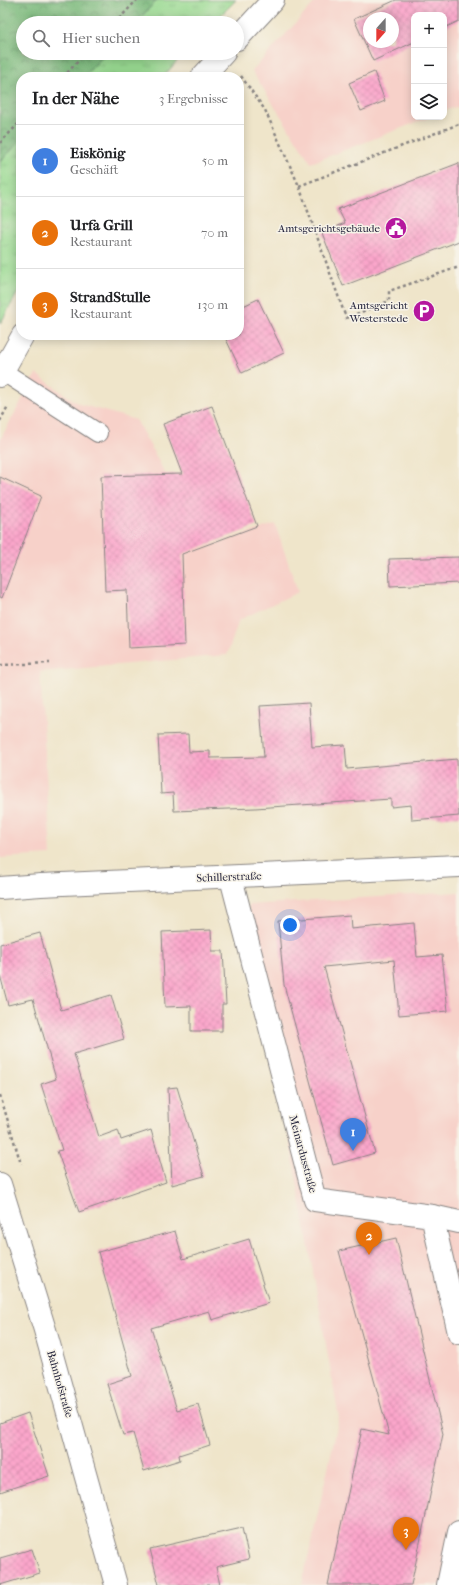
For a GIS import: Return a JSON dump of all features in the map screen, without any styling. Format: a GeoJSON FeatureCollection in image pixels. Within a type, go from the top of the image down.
{"type":"FeatureCollection","features":[{"type":"Feature","properties":{"kind":"street"},"geometry":{"type":"LineString","coordinates":[[244,31],[273,0]]}},
{"type":"Feature","properties":{"kind":"street"},"geometry":{"type":"LineString","coordinates":[[207,72],[218,60]]}},
{"type":"Feature","properties":{"kind":"street"},"geometry":{"type":"LineString","coordinates":[[1,374],[20,340]]}},
{"type":"Feature","properties":{"kind":"street","name":"Schillerstraße"},"geometry":{"type":"LineString","coordinates":[[0,888],[459,866]]}},
{"type":"Feature","properties":{"kind":"street","name":"Meinardusstraße"},"geometry":{"type":"LineString","coordinates":[[231,878],[315,1200],[432,1216]]}},
{"type":"Feature","properties":{"kind":"street","name":"Bahnhofstraße"},"geometry":{"type":"LineString","coordinates":[[0,1184],[45,1330],[116,1585]]}},
{"type":"Feature","properties":{"kind":"street"},"geometry":{"type":"LineString","coordinates":[[459,1222],[432,1216],[459,1333]]}},
{"type":"Feature","properties":{"kind":"street"},"geometry":{"type":"LineString","coordinates":[[448,1585],[459,1532]]}},
{"type":"Feature","properties":{"kind":"lane"},"geometry":{"type":"LineString","coordinates":[[1,374],[98,433]]}},
{"type":"Feature","properties":{"kind":"path"},"geometry":{"type":"LineString","coordinates":[[122,16],[137,0]]}},
{"type":"Feature","properties":{"kind":"path"},"geometry":{"type":"LineString","coordinates":[[68,72],[79,60]]}},
{"type":"Feature","properties":{"kind":"path"},"geometry":{"type":"LineString","coordinates":[[244,80],[265,110],[299,186],[346,318],[389,301],[389,291],[459,267]]}},
{"type":"Feature","properties":{"kind":"path"},"geometry":{"type":"LineString","coordinates":[[299,186],[459,124]]}},
{"type":"Feature","properties":{"kind":"path"},"geometry":{"type":"LineString","coordinates":[[0,143],[16,126]]}},
{"type":"Feature","properties":{"kind":"path"},"geometry":{"type":"LineString","coordinates":[[0,665],[50,663]]}},
{"type":"Feature","properties":{"kind":"shaded area"},"geometry":{"type":"Polygon","coordinates":[[[317,0],[459,0],[459,106],[447,110],[447,12],[411,12],[411,120],[422,120],[311,163],[252,71],[317,0]]]}},
{"type":"Feature","properties":{"kind":"shaded area"},"geometry":{"type":"Polygon","coordinates":[[[36,374],[79,404],[136,420],[157,458],[202,548],[275,524],[298,592],[239,620],[227,655],[40,672],[51,855],[0,858],[0,440],[36,374]]]}},
{"type":"Feature","properties":{"kind":"shaded area"},"geometry":{"type":"Polygon","coordinates":[[[459,892],[459,1585],[302,1585],[339,1418],[248,905],[459,892]]]}},
{"type":"Feature","properties":{"kind":"green space"},"geometry":{"type":"Polygon","coordinates":[[[0,0],[157,0],[142,16],[16,16],[16,60],[99,60],[88,72],[16,72],[16,145],[0,162],[0,0]]]}},
{"type":"Feature","properties":{"kind":"green space"},"geometry":{"type":"Polygon","coordinates":[[[157,0],[236,0],[220,16],[142,16],[157,0]]]}},
{"type":"Feature","properties":{"kind":"green space"},"geometry":{"type":"Polygon","coordinates":[[[99,60],[178,60],[167,72],[88,72],[99,60]]]}},
{"type":"Feature","properties":{"kind":"green space"},"geometry":{"type":"Polygon","coordinates":[[[16,145],[16,296],[0,324],[0,162],[16,145]]]}},
{"type":"Feature","properties":{"kind":"building"},"geometry":{"type":"Polygon","coordinates":[[[396,0],[459,0],[459,21],[447,27],[447,12],[411,12],[411,43],[373,61],[367,48],[399,48],[399,12],[369,12],[396,0]]]}},
{"type":"Feature","properties":{"kind":"building"},"geometry":{"type":"Polygon","coordinates":[[[363,15],[363,39],[354,19],[363,15]]]}},
{"type":"Feature","properties":{"kind":"building"},"geometry":{"type":"Polygon","coordinates":[[[374,72],[385,101],[361,111],[349,83],[374,72]]]}},
{"type":"Feature","properties":{"kind":"building","name":"Amtsgerichtsgebäude"},"geometry":{"type":"Polygon","coordinates":[[[459,163],[459,241],[343,286],[322,233],[345,223],[338,209],[459,163]]]}},
{"type":"Feature","properties":{"kind":"building"},"geometry":{"type":"Polygon","coordinates":[[[258,299],[284,353],[242,373],[226,340],[244,340],[244,306],[258,299]]]}},
{"type":"Feature","properties":{"kind":"building"},"geometry":{"type":"Polygon","coordinates":[[[212,406],[257,526],[182,554],[185,645],[129,648],[127,590],[105,591],[101,476],[182,474],[163,424],[212,406]]]}},
{"type":"Feature","properties":{"kind":"building"},"geometry":{"type":"Polygon","coordinates":[[[0,477],[41,496],[2,598],[0,597],[0,477]]]}},
{"type":"Feature","properties":{"kind":"building"},"geometry":{"type":"Polygon","coordinates":[[[459,557],[459,583],[390,586],[389,559],[459,557]]]}},
{"type":"Feature","properties":{"kind":"building"},"geometry":{"type":"Polygon","coordinates":[[[309,703],[312,747],[345,745],[347,769],[457,759],[459,816],[412,820],[411,805],[391,807],[391,799],[255,808],[174,811],[173,793],[161,794],[158,735],[188,734],[189,752],[210,751],[210,758],[264,757],[260,706],[309,703]]]}},
{"type":"Feature","properties":{"kind":"building"},"geometry":{"type":"Polygon","coordinates":[[[350,915],[351,929],[414,923],[417,957],[442,955],[448,1011],[399,1015],[394,960],[324,967],[375,1153],[333,1165],[284,985],[278,921],[350,915]]]}},
{"type":"Feature","properties":{"kind":"building"},"geometry":{"type":"Polygon","coordinates":[[[211,930],[212,951],[223,951],[226,1004],[222,1004],[222,1031],[191,1031],[191,1006],[165,1007],[162,932],[211,930]]]}},
{"type":"Feature","properties":{"kind":"building"},"geometry":{"type":"Polygon","coordinates":[[[40,933],[61,1010],[111,995],[124,1039],[74,1054],[99,1137],[118,1130],[121,1140],[151,1130],[166,1182],[79,1212],[57,1151],[62,1150],[41,1084],[56,1079],[33,999],[8,1005],[0,975],[0,944],[40,933]]]}},
{"type":"Feature","properties":{"kind":"building"},"geometry":{"type":"Polygon","coordinates":[[[177,1087],[204,1176],[172,1185],[168,1088],[177,1087]]]}},
{"type":"Feature","properties":{"kind":"building"},"geometry":{"type":"Polygon","coordinates":[[[175,1231],[183,1259],[249,1239],[269,1303],[212,1320],[209,1311],[151,1328],[177,1410],[198,1404],[210,1445],[179,1455],[180,1460],[144,1471],[133,1433],[123,1435],[107,1384],[132,1376],[98,1252],[175,1231]]]}},
{"type":"Feature","properties":{"kind":"building"},"geometry":{"type":"Polygon","coordinates":[[[396,1238],[443,1434],[411,1585],[328,1585],[362,1429],[389,1435],[339,1251],[396,1238]]]}},
{"type":"Feature","properties":{"kind":"building"},"geometry":{"type":"Polygon","coordinates":[[[28,1413],[49,1476],[0,1492],[0,1423],[28,1413]]]}},
{"type":"Feature","properties":{"kind":"building"},"geometry":{"type":"Polygon","coordinates":[[[242,1528],[249,1559],[216,1567],[220,1585],[159,1585],[150,1549],[242,1528]]]}},
{"type":"Feature","properties":{"kind":"building"},"geometry":{"type":"Polygon","coordinates":[[[32,1549],[40,1573],[0,1585],[0,1558],[32,1549]]]}},
{"type":"Feature","properties":{"kind":"place","name":"Amtsgerichtsgebäude"},"geometry":{"type":"Point","coordinates":[396,228]}},
{"type":"Feature","properties":{"kind":"place","name":"Amtsgericht Westerstede"},"geometry":{"type":"Point","coordinates":[424,311]}},
{"type":"Feature","properties":{"kind":"place","name":"Eiskönig"},"geometry":{"type":"Point","coordinates":[353,1151]}},
{"type":"Feature","properties":{"kind":"place","name":"Urfa Grill"},"geometry":{"type":"Point","coordinates":[369,1255]}},
{"type":"Feature","properties":{"kind":"place","name":"StrandStulle"},"geometry":{"type":"Point","coordinates":[406,1550]}}]}
